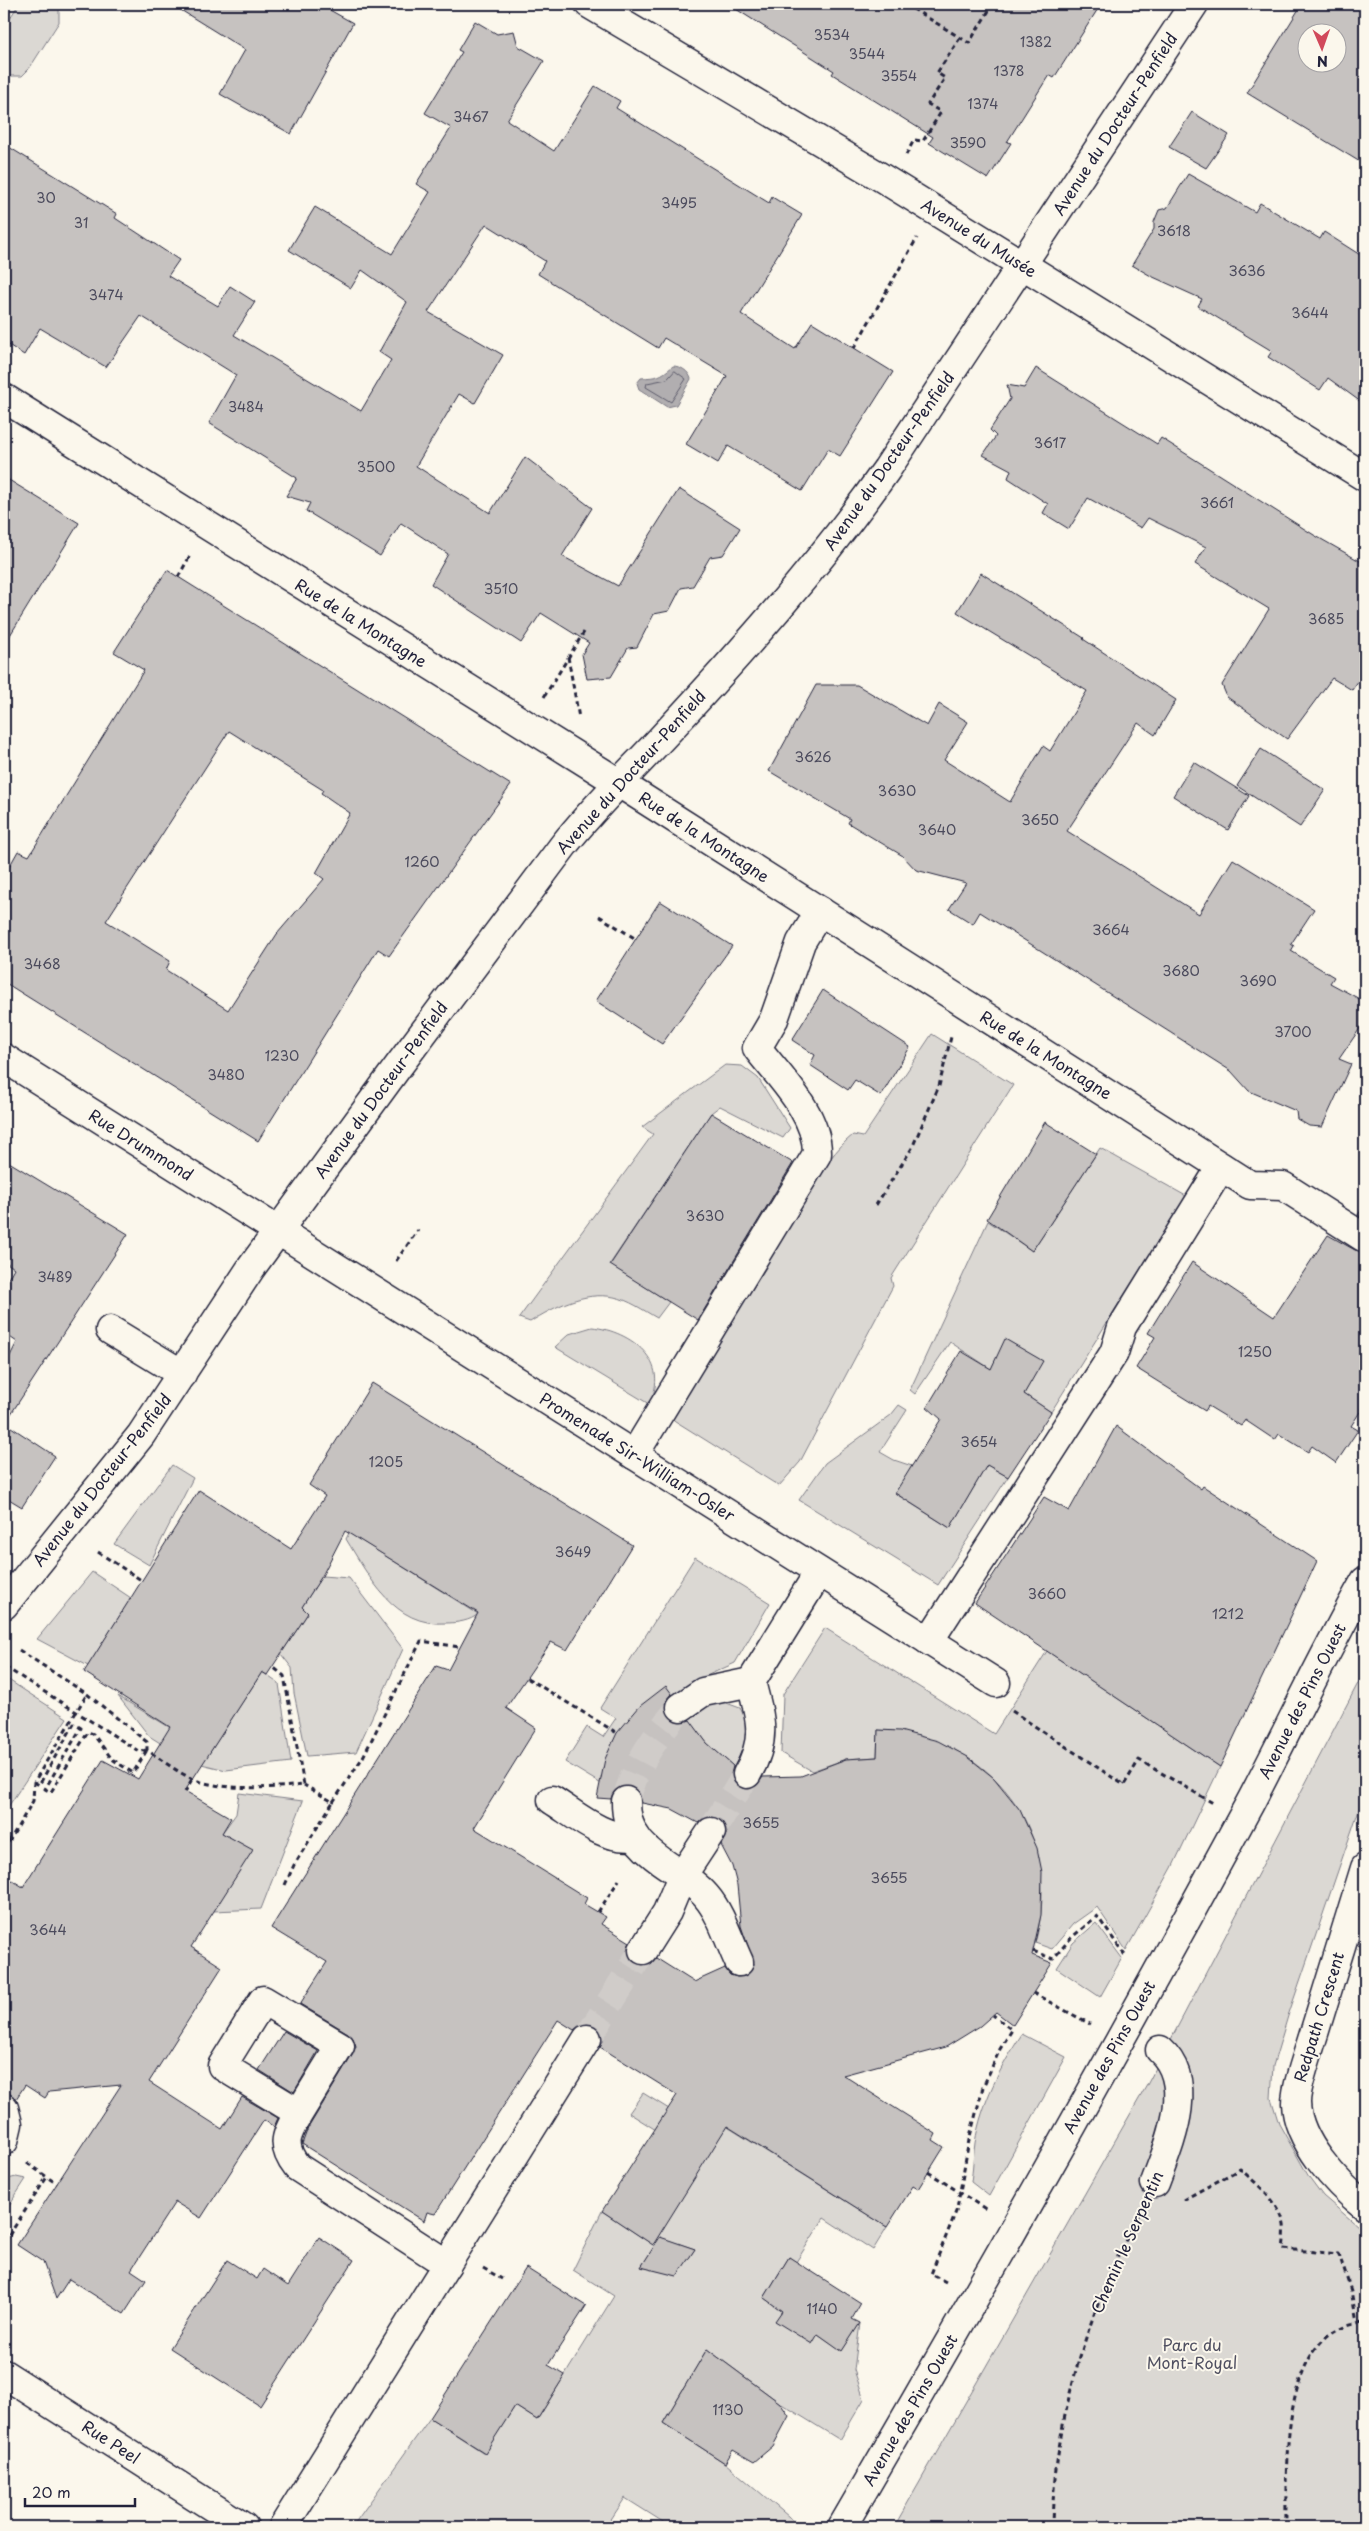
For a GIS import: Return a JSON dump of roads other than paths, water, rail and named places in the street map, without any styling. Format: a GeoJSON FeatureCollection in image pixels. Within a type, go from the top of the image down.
{"type":"FeatureCollection","features":[{"type":"Feature","properties":{"kind":"street","name":"Avenue du Musée"},"geometry":{"type":"LineString","coordinates":[[589,4],[879,176],[1365,477]]}},
{"type":"Feature","properties":{"kind":"street","name":"Avenue du Docteur-Penfield"},"geometry":{"type":"LineString","coordinates":[[4,1605],[141,1435],[237,1289],[278,1231],[412,1047],[563,846],[781,604],[835,541],[888,469],[1194,4]]}},
{"type":"Feature","properties":{"kind":"street","name":"Rue de la Montagne"},"geometry":{"type":"LineString","coordinates":[[4,398],[618,783],[1250,1185],[1283,1186],[1363,1237]]}},
{"type":"Feature","properties":{"kind":"street"},"geometry":{"type":"LineString","coordinates":[[634,1455],[655,1424],[674,1386],[817,1154],[816,1138],[811,1123],[757,1048],[774,1019],[801,942],[820,911]]}},
{"type":"Feature","properties":{"kind":"street","name":"Rue Drummond"},"geometry":{"type":"LineString","coordinates":[[4,1058],[278,1231]]}},
{"type":"Feature","properties":{"kind":"street"},"geometry":{"type":"LineString","coordinates":[[929,1640],[1114,1353],[1122,1327],[1221,1167]]}},
{"type":"Feature","properties":{"kind":"street","name":"Promenade Sir-William-Osler"},"geometry":{"type":"LineString","coordinates":[[278,1231],[996,1683]]}},
{"type":"Feature","properties":{"kind":"street"},"geometry":{"type":"LineString","coordinates":[[110,1330],[182,1374]]}},
{"type":"Feature","properties":{"kind":"street"},"geometry":{"type":"LineString","coordinates":[[681,1707],[703,1692],[751,1682],[820,1572]]}},
{"type":"Feature","properties":{"kind":"street","name":"Avenue des Pins Ouest"},"geometry":{"type":"LineString","coordinates":[[842,2527],[960,2325],[1232,1835],[1335,1634],[1365,1581]]}},
{"type":"Feature","properties":{"kind":"street"},"geometry":{"type":"LineString","coordinates":[[747,1774],[758,1755],[761,1731],[760,1718],[751,1682]]}},
{"type":"Feature","properties":{"kind":"street"},"geometry":{"type":"LineString","coordinates":[[552,1800],[607,1833],[624,1838],[635,1836]]}},
{"type":"Feature","properties":{"kind":"street"},"geometry":{"type":"LineString","coordinates":[[626,1801],[627,1818],[635,1836],[650,1853],[707,1897],[714,1907],[739,1962]]}},
{"type":"Feature","properties":{"kind":"street"},"geometry":{"type":"LineString","coordinates":[[642,1950],[667,1912],[682,1876],[710,1832]]}},
{"type":"Feature","properties":{"kind":"street","name":"Redpath Crescent"},"geometry":{"type":"LineString","coordinates":[[1365,1868],[1303,2069],[1296,2103],[1297,2115],[1318,2155],[1343,2189],[1365,2206]]}},
{"type":"Feature","properties":{"kind":"street"},"geometry":{"type":"LineString","coordinates":[[283,2527],[587,2039]]}},
{"type":"Feature","properties":{"kind":"street","name":"Chemin le Serpentin"},"geometry":{"type":"LineString","coordinates":[[1155,2183],[1174,2125],[1177,2097],[1173,2068],[1160,2050]]}},
{"type":"Feature","properties":{"kind":"street"},"geometry":{"type":"LineString","coordinates":[[4,2108],[13,2150]]}},
{"type":"Feature","properties":{"kind":"street"},"geometry":{"type":"LineString","coordinates":[[299,2113],[287,2134],[287,2149],[297,2167],[447,2264]]}},
{"type":"Feature","properties":{"kind":"street","name":"Rue Peel"},"geometry":{"type":"LineString","coordinates":[[4,2374],[244,2527]]}},
{"type":"Feature","properties":{"kind":"water"},"geometry":{"type":"Polygon","coordinates":[[[673,366],[684,370],[691,379],[676,405],[667,407],[639,389],[637,383],[641,378],[658,376],[673,366]]]}},
{"type":"Feature","properties":{"kind":"tunnel"},"geometry":{"type":"LineString","coordinates":[[626,1801],[641,1762],[663,1728],[681,1707]]}},
{"type":"Feature","properties":{"kind":"tunnel"},"geometry":{"type":"LineString","coordinates":[[711,1832],[747,1774]]}},
{"type":"Feature","properties":{"kind":"tunnel"},"geometry":{"type":"LineString","coordinates":[[587,2039],[643,1950]]}},
{"type":"Feature","properties":{"kind":"park label","name":"Parc du Mont-Royal"},"geometry":{"type":"Point","coordinates":[1192,2354]}}]}
